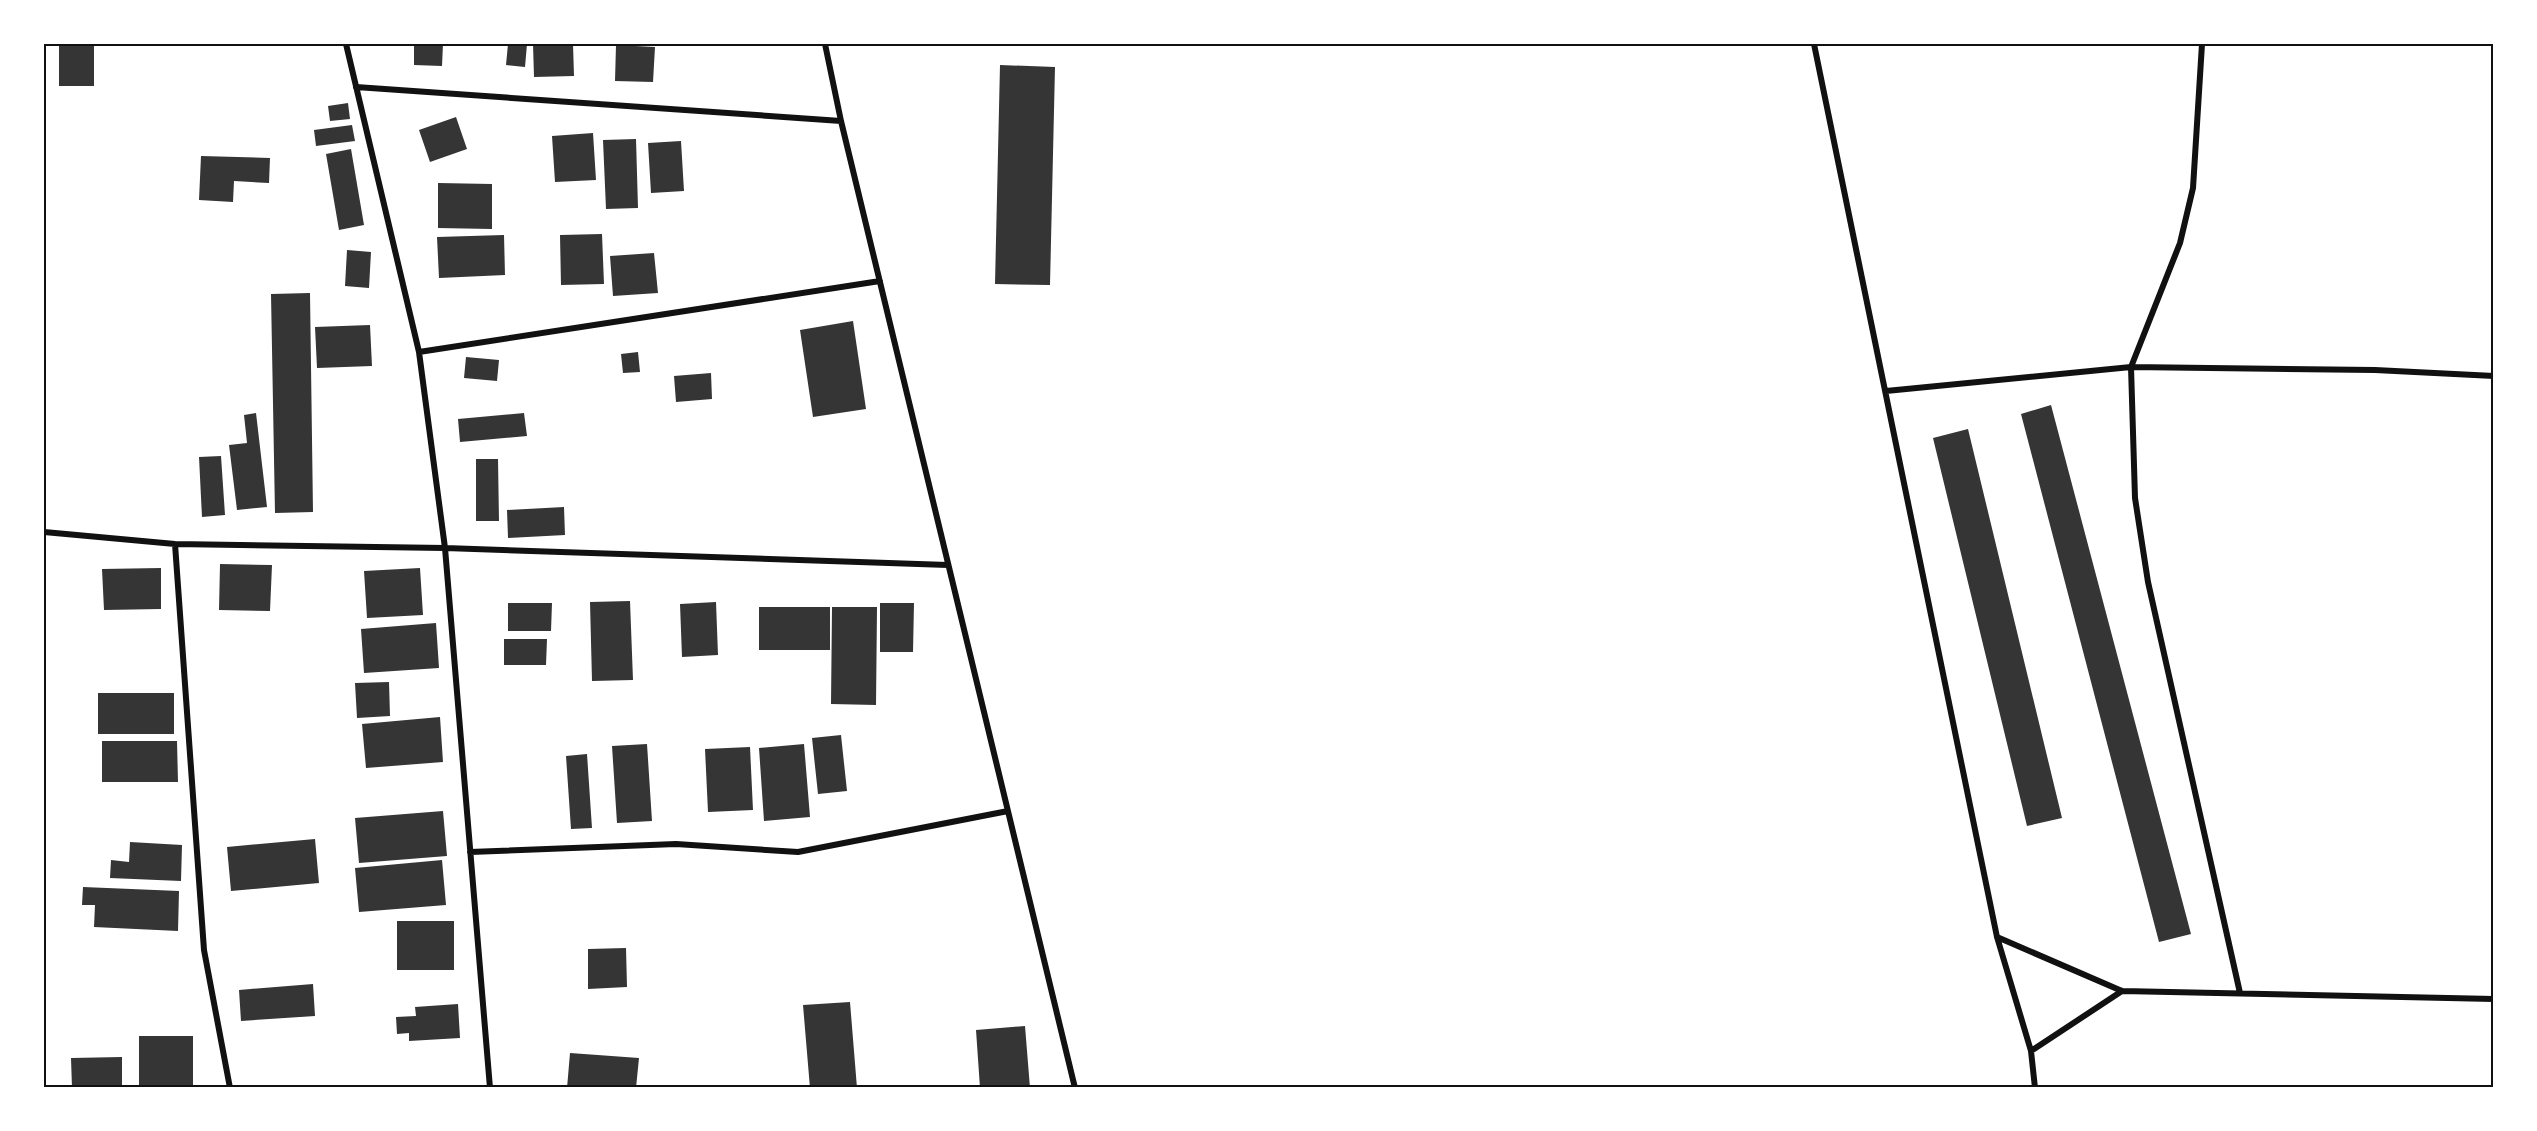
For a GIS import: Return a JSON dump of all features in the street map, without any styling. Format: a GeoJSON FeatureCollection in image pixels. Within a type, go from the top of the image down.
{"type":"FeatureCollection","features":[{"type":"Feature","properties":{"kind":"street"},"geometry":{"type":"LineString","coordinates":[[346,44],[419,352],[445,548],[490,1088]]}},
{"type":"Feature","properties":{"kind":"street"},"geometry":{"type":"LineString","coordinates":[[825,44],[841,121],[1075,1088]]}},
{"type":"Feature","properties":{"kind":"street"},"geometry":{"type":"LineString","coordinates":[[1814,44],[1997,937],[2031,1051],[2035,1088]]}},
{"type":"Feature","properties":{"kind":"street"},"geometry":{"type":"LineString","coordinates":[[2202,44],[2193,189],[2180,243],[2131,367],[2135,498],[2148,582],[2240,993]]}},
{"type":"Feature","properties":{"kind":"street"},"geometry":{"type":"LineString","coordinates":[[356,87],[841,121]]}},
{"type":"Feature","properties":{"kind":"street"},"geometry":{"type":"LineString","coordinates":[[419,352],[880,281]]}},
{"type":"Feature","properties":{"kind":"street"},"geometry":{"type":"LineString","coordinates":[[1886,391],[2131,367],[2375,370],[2493,376]]}},
{"type":"Feature","properties":{"kind":"street"},"geometry":{"type":"LineString","coordinates":[[44,532],[175,544],[445,548],[948,565]]}},
{"type":"Feature","properties":{"kind":"street"},"geometry":{"type":"LineString","coordinates":[[175,544],[204,950],[230,1088]]}},
{"type":"Feature","properties":{"kind":"street"},"geometry":{"type":"LineString","coordinates":[[470,852],[676,844],[798,852],[1008,811]]}},
{"type":"Feature","properties":{"kind":"street"},"geometry":{"type":"LineString","coordinates":[[1997,937],[2122,991],[2493,999]]}},
{"type":"Feature","properties":{"kind":"street"},"geometry":{"type":"LineString","coordinates":[[2031,1051],[2122,991]]}},
{"type":"Feature","properties":{"kind":"building"},"geometry":{"type":"Polygon","coordinates":[[[59,44],[94,44],[94,86],[59,86],[59,44]]]}},
{"type":"Feature","properties":{"kind":"building"},"geometry":{"type":"Polygon","coordinates":[[[414,44],[443,44],[442,66],[414,65],[414,44]]]}},
{"type":"Feature","properties":{"kind":"building"},"geometry":{"type":"Polygon","coordinates":[[[508,44],[527,44],[525,67],[506,65],[508,44]]]}},
{"type":"Feature","properties":{"kind":"building"},"geometry":{"type":"Polygon","coordinates":[[[533,44],[573,44],[574,76],[534,77],[533,44]]]}},
{"type":"Feature","properties":{"kind":"building"},"geometry":{"type":"Polygon","coordinates":[[[616,45],[655,47],[653,82],[615,81],[616,45]]]}},
{"type":"Feature","properties":{"kind":"building"},"geometry":{"type":"Polygon","coordinates":[[[1000,65],[1055,67],[1050,285],[995,284],[1000,65]]]}},
{"type":"Feature","properties":{"kind":"building"},"geometry":{"type":"Polygon","coordinates":[[[348,103],[350,119],[330,121],[328,106],[348,103]]]}},
{"type":"Feature","properties":{"kind":"building"},"geometry":{"type":"Polygon","coordinates":[[[456,117],[467,149],[430,162],[419,130],[456,117]]]}},
{"type":"Feature","properties":{"kind":"building"},"geometry":{"type":"Polygon","coordinates":[[[352,125],[355,141],[316,146],[314,130],[352,125]]]}},
{"type":"Feature","properties":{"kind":"building"},"geometry":{"type":"Polygon","coordinates":[[[593,133],[596,180],[555,182],[552,136],[593,133]]]}},
{"type":"Feature","properties":{"kind":"building"},"geometry":{"type":"Polygon","coordinates":[[[636,139],[638,208],[606,209],[603,140],[636,139]]]}},
{"type":"Feature","properties":{"kind":"building"},"geometry":{"type":"Polygon","coordinates":[[[681,141],[684,191],[651,193],[648,143],[681,141]]]}},
{"type":"Feature","properties":{"kind":"building"},"geometry":{"type":"Polygon","coordinates":[[[351,149],[364,225],[339,230],[326,154],[351,149]]]}},
{"type":"Feature","properties":{"kind":"building"},"geometry":{"type":"Polygon","coordinates":[[[201,156],[270,158],[269,183],[234,181],[233,202],[199,200],[201,156]]]}},
{"type":"Feature","properties":{"kind":"building"},"geometry":{"type":"Polygon","coordinates":[[[438,183],[492,184],[492,229],[438,228],[438,183]]]}},
{"type":"Feature","properties":{"kind":"building"},"geometry":{"type":"Polygon","coordinates":[[[602,234],[604,284],[561,285],[560,235],[602,234]]]}},
{"type":"Feature","properties":{"kind":"building"},"geometry":{"type":"Polygon","coordinates":[[[504,235],[505,275],[439,278],[437,237],[504,235]]]}},
{"type":"Feature","properties":{"kind":"building"},"geometry":{"type":"Polygon","coordinates":[[[347,250],[371,252],[369,288],[345,286],[347,250]]]}},
{"type":"Feature","properties":{"kind":"building"},"geometry":{"type":"Polygon","coordinates":[[[654,253],[658,293],[613,296],[610,256],[654,253]]]}},
{"type":"Feature","properties":{"kind":"building"},"geometry":{"type":"Polygon","coordinates":[[[310,293],[313,512],[275,513],[271,294],[310,293]]]}},
{"type":"Feature","properties":{"kind":"building"},"geometry":{"type":"Polygon","coordinates":[[[853,321],[866,409],[813,417],[800,330],[853,321]]]}},
{"type":"Feature","properties":{"kind":"building"},"geometry":{"type":"Polygon","coordinates":[[[370,325],[372,366],[317,368],[315,327],[370,325]]]}},
{"type":"Feature","properties":{"kind":"building"},"geometry":{"type":"Polygon","coordinates":[[[638,352],[640,372],[623,373],[621,354],[638,352]]]}},
{"type":"Feature","properties":{"kind":"building"},"geometry":{"type":"Polygon","coordinates":[[[466,357],[499,360],[497,381],[464,378],[466,357]]]}},
{"type":"Feature","properties":{"kind":"building"},"geometry":{"type":"Polygon","coordinates":[[[711,373],[712,399],[676,402],[674,376],[711,373]]]}},
{"type":"Feature","properties":{"kind":"building"},"geometry":{"type":"Polygon","coordinates":[[[2051,405],[2191,934],[2159,942],[2021,414],[2051,405]]]}},
{"type":"Feature","properties":{"kind":"building"},"geometry":{"type":"Polygon","coordinates":[[[256,413],[267,507],[237,510],[229,445],[247,443],[244,415],[256,413]]]}},
{"type":"Feature","properties":{"kind":"building"},"geometry":{"type":"Polygon","coordinates":[[[524,413],[527,436],[460,442],[458,419],[524,413]]]}},
{"type":"Feature","properties":{"kind":"building"},"geometry":{"type":"Polygon","coordinates":[[[1968,429],[2062,818],[2027,826],[1933,438],[1968,429]]]}},
{"type":"Feature","properties":{"kind":"building"},"geometry":{"type":"Polygon","coordinates":[[[221,456],[225,515],[202,517],[199,457],[221,456]]]}},
{"type":"Feature","properties":{"kind":"building"},"geometry":{"type":"Polygon","coordinates":[[[476,459],[498,459],[499,521],[476,521],[476,459]]]}},
{"type":"Feature","properties":{"kind":"building"},"geometry":{"type":"Polygon","coordinates":[[[564,507],[565,535],[508,538],[507,510],[564,507]]]}},
{"type":"Feature","properties":{"kind":"building"},"geometry":{"type":"Polygon","coordinates":[[[220,564],[272,565],[270,611],[219,610],[220,564]]]}},
{"type":"Feature","properties":{"kind":"building"},"geometry":{"type":"Polygon","coordinates":[[[161,568],[161,609],[104,610],[102,569],[161,568]]]}},
{"type":"Feature","properties":{"kind":"building"},"geometry":{"type":"Polygon","coordinates":[[[420,568],[423,615],[367,618],[364,571],[420,568]]]}},
{"type":"Feature","properties":{"kind":"building"},"geometry":{"type":"Polygon","coordinates":[[[630,601],[633,680],[592,681],[590,602],[630,601]]]}},
{"type":"Feature","properties":{"kind":"building"},"geometry":{"type":"Polygon","coordinates":[[[716,602],[718,655],[682,657],[680,604],[716,602]]]}},
{"type":"Feature","properties":{"kind":"building"},"geometry":{"type":"Polygon","coordinates":[[[508,603],[552,603],[551,631],[508,631],[508,603]]]}},
{"type":"Feature","properties":{"kind":"building"},"geometry":{"type":"Polygon","coordinates":[[[880,603],[914,603],[913,652],[880,652],[880,603]]]}},
{"type":"Feature","properties":{"kind":"building"},"geometry":{"type":"Polygon","coordinates":[[[759,607],[830,607],[830,650],[759,650],[759,607]]]}},
{"type":"Feature","properties":{"kind":"building"},"geometry":{"type":"Polygon","coordinates":[[[832,607],[877,607],[876,705],[831,704],[832,607]]]}},
{"type":"Feature","properties":{"kind":"building"},"geometry":{"type":"Polygon","coordinates":[[[436,623],[439,668],[364,673],[361,629],[436,623]]]}},
{"type":"Feature","properties":{"kind":"building"},"geometry":{"type":"Polygon","coordinates":[[[504,639],[547,639],[546,665],[504,665],[504,639]]]}},
{"type":"Feature","properties":{"kind":"building"},"geometry":{"type":"Polygon","coordinates":[[[389,682],[390,716],[357,718],[355,683],[389,682]]]}},
{"type":"Feature","properties":{"kind":"building"},"geometry":{"type":"Polygon","coordinates":[[[98,693],[174,693],[174,734],[98,734],[98,693]]]}},
{"type":"Feature","properties":{"kind":"building"},"geometry":{"type":"Polygon","coordinates":[[[440,717],[443,762],[366,768],[362,724],[440,717]]]}},
{"type":"Feature","properties":{"kind":"building"},"geometry":{"type":"Polygon","coordinates":[[[841,735],[847,791],[818,794],[812,738],[841,735]]]}},
{"type":"Feature","properties":{"kind":"building"},"geometry":{"type":"Polygon","coordinates":[[[102,741],[177,741],[178,782],[102,782],[102,741]]]}},
{"type":"Feature","properties":{"kind":"building"},"geometry":{"type":"Polygon","coordinates":[[[647,744],[652,821],[617,823],[612,746],[647,744]]]}},
{"type":"Feature","properties":{"kind":"building"},"geometry":{"type":"Polygon","coordinates":[[[804,744],[810,817],[764,821],[759,748],[804,744]]]}},
{"type":"Feature","properties":{"kind":"building"},"geometry":{"type":"Polygon","coordinates":[[[750,747],[753,810],[708,812],[705,749],[750,747]]]}},
{"type":"Feature","properties":{"kind":"building"},"geometry":{"type":"Polygon","coordinates":[[[587,754],[592,828],[571,829],[566,756],[587,754]]]}},
{"type":"Feature","properties":{"kind":"building"},"geometry":{"type":"Polygon","coordinates":[[[443,811],[447,856],[359,863],[355,818],[443,811]]]}},
{"type":"Feature","properties":{"kind":"building"},"geometry":{"type":"Polygon","coordinates":[[[315,839],[319,883],[231,891],[227,847],[315,839]]]}},
{"type":"Feature","properties":{"kind":"building"},"geometry":{"type":"Polygon","coordinates":[[[130,842],[182,845],[181,881],[110,878],[111,860],[129,862],[130,842]]]}},
{"type":"Feature","properties":{"kind":"building"},"geometry":{"type":"Polygon","coordinates":[[[442,860],[446,905],[359,912],[355,868],[442,860]]]}},
{"type":"Feature","properties":{"kind":"building"},"geometry":{"type":"Polygon","coordinates":[[[83,887],[179,891],[178,931],[94,927],[95,905],[82,905],[83,887]]]}},
{"type":"Feature","properties":{"kind":"building"},"geometry":{"type":"Polygon","coordinates":[[[397,921],[454,921],[454,970],[397,970],[397,921]]]}},
{"type":"Feature","properties":{"kind":"building"},"geometry":{"type":"Polygon","coordinates":[[[626,948],[627,987],[588,989],[588,949],[626,948]]]}},
{"type":"Feature","properties":{"kind":"building"},"geometry":{"type":"Polygon","coordinates":[[[313,984],[315,1016],[241,1021],[239,990],[313,984]]]}},
{"type":"Feature","properties":{"kind":"building"},"geometry":{"type":"Polygon","coordinates":[[[850,1002],[857,1088],[810,1088],[803,1005],[850,1002]]]}},
{"type":"Feature","properties":{"kind":"building"},"geometry":{"type":"Polygon","coordinates":[[[458,1004],[460,1038],[409,1041],[409,1033],[397,1034],[396,1017],[416,1016],[415,1007],[458,1004]]]}},
{"type":"Feature","properties":{"kind":"building"},"geometry":{"type":"Polygon","coordinates":[[[1025,1026],[1030,1088],[980,1088],[976,1030],[1025,1026]]]}},
{"type":"Feature","properties":{"kind":"building"},"geometry":{"type":"Polygon","coordinates":[[[139,1036],[193,1036],[193,1088],[139,1088],[139,1036]]]}},
{"type":"Feature","properties":{"kind":"building"},"geometry":{"type":"Polygon","coordinates":[[[570,1053],[639,1058],[636,1088],[567,1088],[570,1053]]]}},
{"type":"Feature","properties":{"kind":"building"},"geometry":{"type":"Polygon","coordinates":[[[122,1057],[122,1088],[72,1088],[71,1058],[122,1057]]]}},
{"type":"Feature","properties":{"kind":"building"},"geometry":{"type":"Polygon","coordinates":[[[768,1085],[768,1088],[753,1088],[753,1086],[768,1085]]]}}]}
